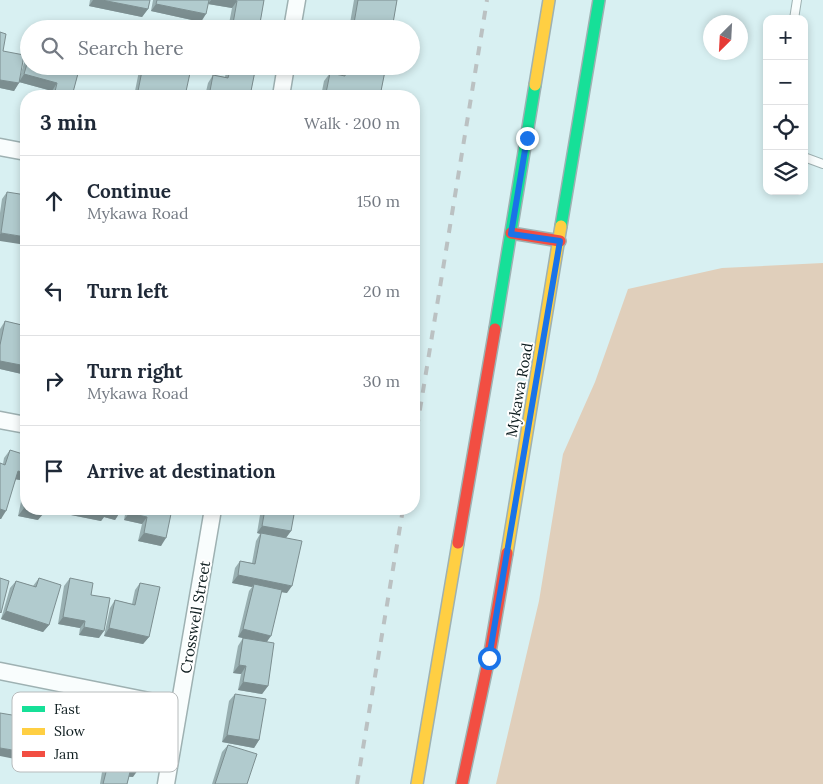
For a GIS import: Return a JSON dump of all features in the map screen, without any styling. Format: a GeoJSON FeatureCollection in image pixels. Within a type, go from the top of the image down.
{"type":"FeatureCollection","features":[{"type":"Feature","properties":{"kind":"main road"},"geometry":{"type":"LineString","coordinates":[[417,784],[549,0]]}},
{"type":"Feature","properties":{"kind":"main road","name":"Mykawa Road"},"geometry":{"type":"LineString","coordinates":[[462,784],[489,658],[599,0]]}},
{"type":"Feature","properties":{"kind":"main road"},"geometry":{"type":"LineString","coordinates":[[511,234],[560,241]]}},
{"type":"Feature","properties":{"kind":"street"},"geometry":{"type":"LineString","coordinates":[[294,20],[297,0]]}},
{"type":"Feature","properties":{"kind":"street"},"geometry":{"type":"LineString","coordinates":[[282,90],[284,75]]}},
{"type":"Feature","properties":{"kind":"street"},"geometry":{"type":"LineString","coordinates":[[0,147],[20,151]]}},
{"type":"Feature","properties":{"kind":"street"},"geometry":{"type":"LineString","coordinates":[[0,420],[20,424]]}},
{"type":"Feature","properties":{"kind":"street","name":"Crosswell Street"},"geometry":{"type":"LineString","coordinates":[[178,713],[212,515]]}},
{"type":"Feature","properties":{"kind":"street"},"geometry":{"type":"LineString","coordinates":[[0,671],[104,692]]}},
{"type":"Feature","properties":{"kind":"lane"},"geometry":{"type":"LineString","coordinates":[[795,15],[797,0]]}},
{"type":"Feature","properties":{"kind":"lane"},"geometry":{"type":"LineString","coordinates":[[808,159],[823,164]]}},
{"type":"Feature","properties":{"kind":"shaded area"},"geometry":{"type":"Polygon","coordinates":[[[823,263],[823,784],[496,784],[539,601],[563,454],[595,382],[628,289],[722,268],[823,263]]]}},
{"type":"Feature","properties":{"kind":"building"},"geometry":{"type":"Polygon","coordinates":[[[102,0],[150,0],[148,9],[102,0]]]}},
{"type":"Feature","properties":{"kind":"building"},"geometry":{"type":"Polygon","coordinates":[[[157,0],[209,0],[206,14],[156,4],[157,0]]]}},
{"type":"Feature","properties":{"kind":"building"},"geometry":{"type":"Polygon","coordinates":[[[234,0],[264,0],[261,20],[234,20],[237,1],[234,0]]]}},
{"type":"Feature","properties":{"kind":"building"},"geometry":{"type":"Polygon","coordinates":[[[358,0],[397,0],[394,20],[355,20],[358,0]]]}},
{"type":"Feature","properties":{"kind":"building"},"geometry":{"type":"Polygon","coordinates":[[[0,32],[6,34],[3,51],[20,54],[20,75],[19,83],[0,80],[0,32]]]}},
{"type":"Feature","properties":{"kind":"building"},"geometry":{"type":"Polygon","coordinates":[[[28,75],[78,75],[74,90],[55,90],[57,83],[28,75]]]}},
{"type":"Feature","properties":{"kind":"building"},"geometry":{"type":"Polygon","coordinates":[[[141,75],[190,75],[186,90],[138,90],[141,75]]]}},
{"type":"Feature","properties":{"kind":"building"},"geometry":{"type":"Polygon","coordinates":[[[213,75],[228,78],[229,75],[254,75],[251,90],[210,90],[213,75]]]}},
{"type":"Feature","properties":{"kind":"building"},"geometry":{"type":"Polygon","coordinates":[[[330,75],[384,75],[381,90],[327,90],[330,75]]]}},
{"type":"Feature","properties":{"kind":"building"},"geometry":{"type":"Polygon","coordinates":[[[7,192],[20,194],[20,236],[1,233],[7,192]]]}},
{"type":"Feature","properties":{"kind":"building"},"geometry":{"type":"Polygon","coordinates":[[[5,321],[20,325],[20,365],[0,361],[0,345],[5,321]]]}},
{"type":"Feature","properties":{"kind":"building"},"geometry":{"type":"Polygon","coordinates":[[[10,450],[20,453],[20,472],[18,471],[6,511],[0,509],[0,463],[5,465],[10,450]]]}},
{"type":"Feature","properties":{"kind":"building"},"geometry":{"type":"Polygon","coordinates":[[[138,515],[171,515],[166,538],[144,533],[147,517],[138,515]]]}},
{"type":"Feature","properties":{"kind":"building"},"geometry":{"type":"Polygon","coordinates":[[[264,515],[294,515],[291,531],[262,526],[264,515]]]}},
{"type":"Feature","properties":{"kind":"building"},"geometry":{"type":"Polygon","coordinates":[[[261,533],[302,541],[292,586],[238,575],[240,561],[255,564],[261,533]]]}},
{"type":"Feature","properties":{"kind":"building"},"geometry":{"type":"Polygon","coordinates":[[[0,578],[9,581],[1,613],[0,612],[0,578]]]}},
{"type":"Feature","properties":{"kind":"building"},"geometry":{"type":"Polygon","coordinates":[[[39,578],[61,585],[49,625],[6,611],[16,581],[36,587],[39,578]]]}},
{"type":"Feature","properties":{"kind":"building"},"geometry":{"type":"Polygon","coordinates":[[[70,578],[93,583],[91,595],[110,598],[104,631],[84,627],[85,621],[63,617],[70,578]]]}},
{"type":"Feature","properties":{"kind":"building"},"geometry":{"type":"Polygon","coordinates":[[[140,583],[160,587],[149,637],[109,628],[115,600],[135,605],[140,583]]]}},
{"type":"Feature","properties":{"kind":"building"},"geometry":{"type":"Polygon","coordinates":[[[254,584],[282,590],[271,636],[243,629],[254,584]]]}},
{"type":"Feature","properties":{"kind":"building"},"geometry":{"type":"Polygon","coordinates":[[[243,638],[274,643],[268,686],[243,682],[246,666],[239,665],[243,638]]]}},
{"type":"Feature","properties":{"kind":"building"},"geometry":{"type":"Polygon","coordinates":[[[235,694],[266,699],[259,740],[227,735],[235,694]]]}},
{"type":"Feature","properties":{"kind":"building"},"geometry":{"type":"Polygon","coordinates":[[[0,713],[12,715],[12,750],[0,748],[0,713]]]}},
{"type":"Feature","properties":{"kind":"building"},"geometry":{"type":"Polygon","coordinates":[[[228,745],[257,754],[247,784],[215,784],[228,745]]]}},
{"type":"Feature","properties":{"kind":"building"},"geometry":{"type":"Polygon","coordinates":[[[106,772],[130,772],[127,784],[103,784],[106,772]]]}},
{"type":"Feature","properties":{"kind":"railway"},"geometry":{"type":"LineString","coordinates":[[420,409],[487,0]]}},
{"type":"Feature","properties":{"kind":"railway"},"geometry":{"type":"LineString","coordinates":[[357,784],[402,515]]}},
{"type":"Feature","properties":{"kind":"traffic: fast"},"geometry":{"type":"LineString","coordinates":[[561,226],[599,0]]}},
{"type":"Feature","properties":{"kind":"traffic: fast"},"geometry":{"type":"LineString","coordinates":[[495,329],[535,85]]}},
{"type":"Feature","properties":{"kind":"traffic: slow"},"geometry":{"type":"LineString","coordinates":[[535,85],[549,0]]}},
{"type":"Feature","properties":{"kind":"traffic: slow"},"geometry":{"type":"LineString","coordinates":[[507,553],[561,226]]}},
{"type":"Feature","properties":{"kind":"traffic: slow"},"geometry":{"type":"LineString","coordinates":[[417,784],[458,543]]}},
{"type":"Feature","properties":{"kind":"traffic: jam"},"geometry":{"type":"LineString","coordinates":[[511,233],[560,241]]}},
{"type":"Feature","properties":{"kind":"traffic: jam"},"geometry":{"type":"LineString","coordinates":[[458,543],[495,329]]}},
{"type":"Feature","properties":{"kind":"traffic: jam"},"geometry":{"type":"LineString","coordinates":[[462,784],[489,658],[507,553]]}},
{"type":"Feature","properties":{"kind":"route"},"geometry":{"type":"LineString","coordinates":[[489,658],[560,241],[511,234],[527,138]]}}]}
